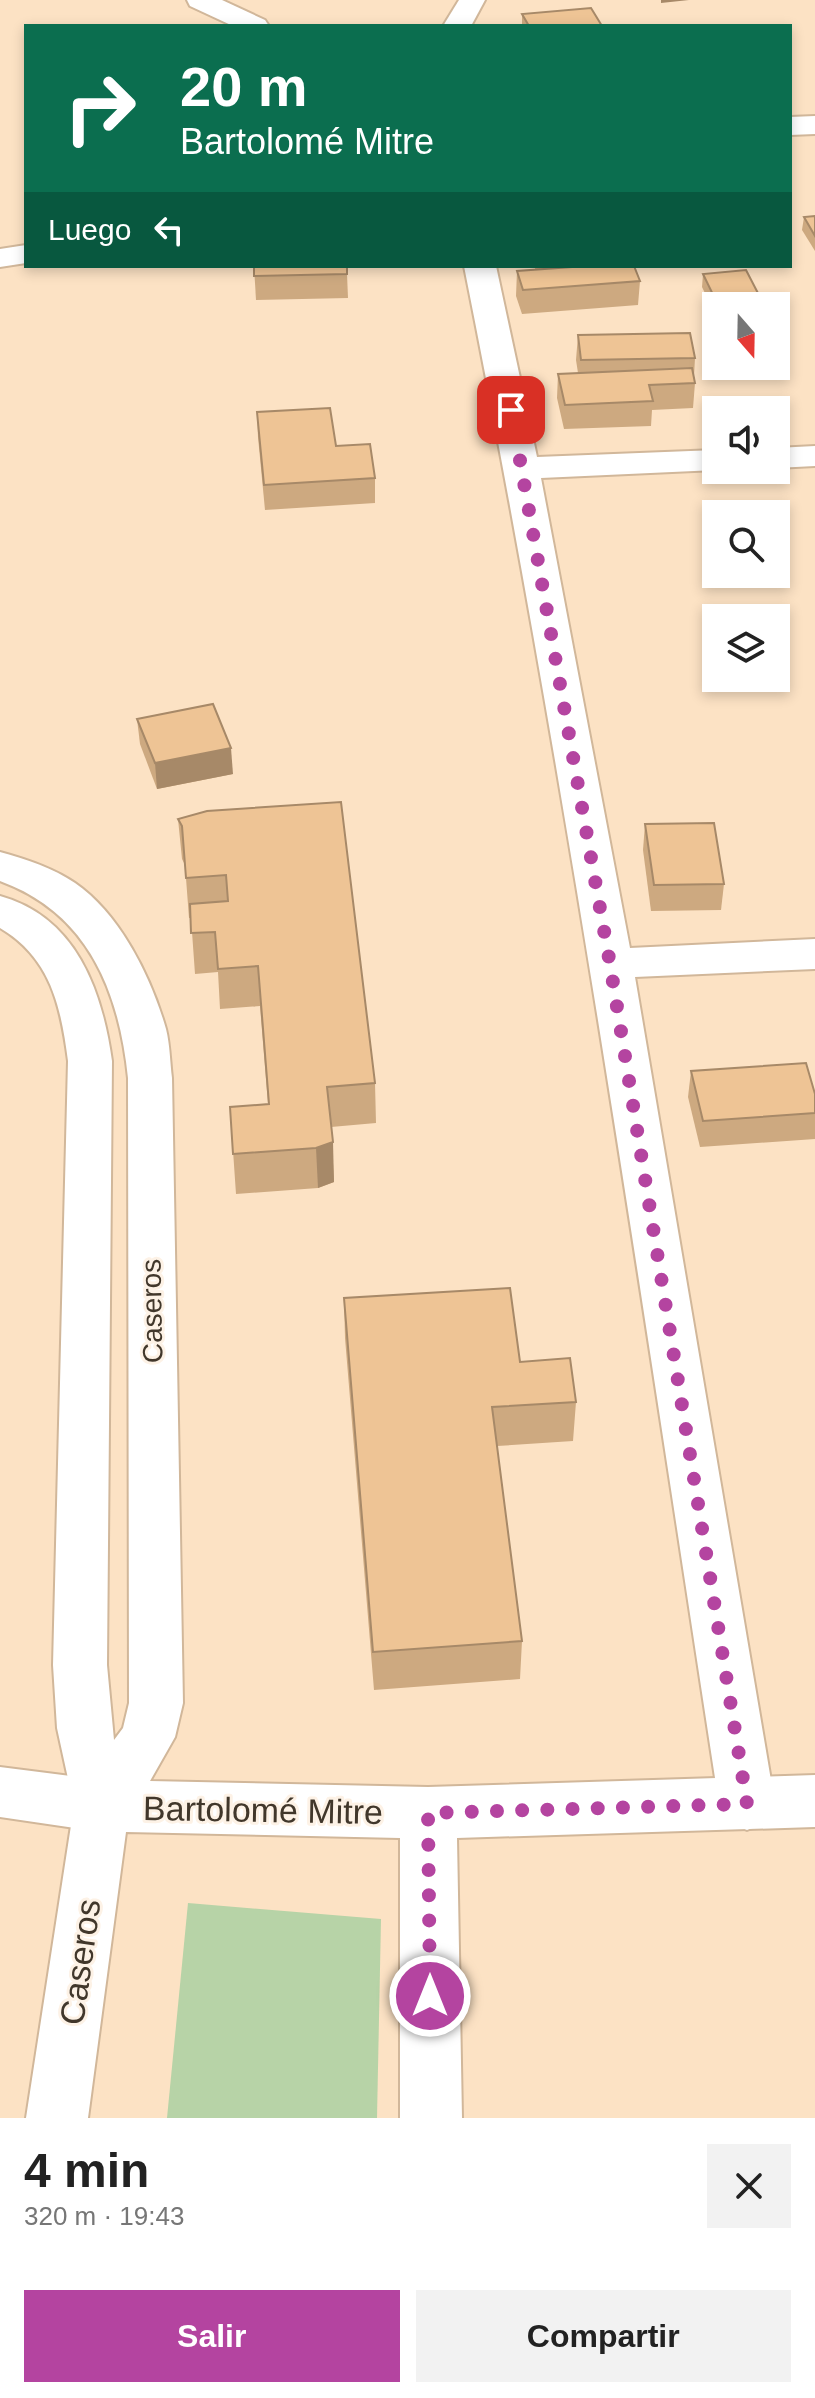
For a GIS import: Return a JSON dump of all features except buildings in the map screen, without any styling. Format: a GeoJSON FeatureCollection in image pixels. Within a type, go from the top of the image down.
{"type":"FeatureCollection","features":[{"type":"Feature","properties":{"kind":"street"},"geometry":{"type":"LineString","coordinates":[[200,0],[251,24]]}},
{"type":"Feature","properties":{"kind":"street"},"geometry":{"type":"LineString","coordinates":[[458,24],[472,0]]}},
{"type":"Feature","properties":{"kind":"street"},"geometry":{"type":"LineString","coordinates":[[792,126],[815,125]]}},
{"type":"Feature","properties":{"kind":"street"},"geometry":{"type":"LineString","coordinates":[[0,258],[24,254]]}},
{"type":"Feature","properties":{"kind":"street"},"geometry":{"type":"LineString","coordinates":[[480,268],[523,468],[610,964],[747,1804]]}},
{"type":"Feature","properties":{"kind":"street"},"geometry":{"type":"LineString","coordinates":[[790,457],[815,456]]}},
{"type":"Feature","properties":{"kind":"street"},"geometry":{"type":"LineString","coordinates":[[523,468],[702,461]]}},
{"type":"Feature","properties":{"kind":"street","name":"Caseros"},"geometry":{"type":"LineString","coordinates":[[0,866],[32,877],[63,895],[103,939],[132,995],[145,1030],[149,1066],[156,1703],[148,1737],[102,1806]]}},
{"type":"Feature","properties":{"kind":"street","name":"Caseros"},"geometry":{"type":"LineString","coordinates":[[0,910],[39,933],[59,955],[78,990],[90,1061],[80,1665],[84,1728],[102,1806],[57,2118]]}},
{"type":"Feature","properties":{"kind":"street"},"geometry":{"type":"LineString","coordinates":[[610,964],[815,954]]}},
{"type":"Feature","properties":{"kind":"street","name":"Bartolomé Mitre"},"geometry":{"type":"LineString","coordinates":[[0,1792],[102,1806],[428,1813],[815,1801]]}},
{"type":"Feature","properties":{"kind":"street"},"geometry":{"type":"LineString","coordinates":[[428,1813],[431,2118]]}},
{"type":"Feature","properties":{"kind":"green space"},"geometry":{"type":"Polygon","coordinates":[[[188,1903],[381,1919],[377,2118],[167,2118],[188,1903]]]}},
{"type":"Feature","properties":{"kind":"route"},"geometry":{"type":"LineString","coordinates":[[430,1996],[428,1813],[747,1804],[610,964],[511,410]]}}]}
